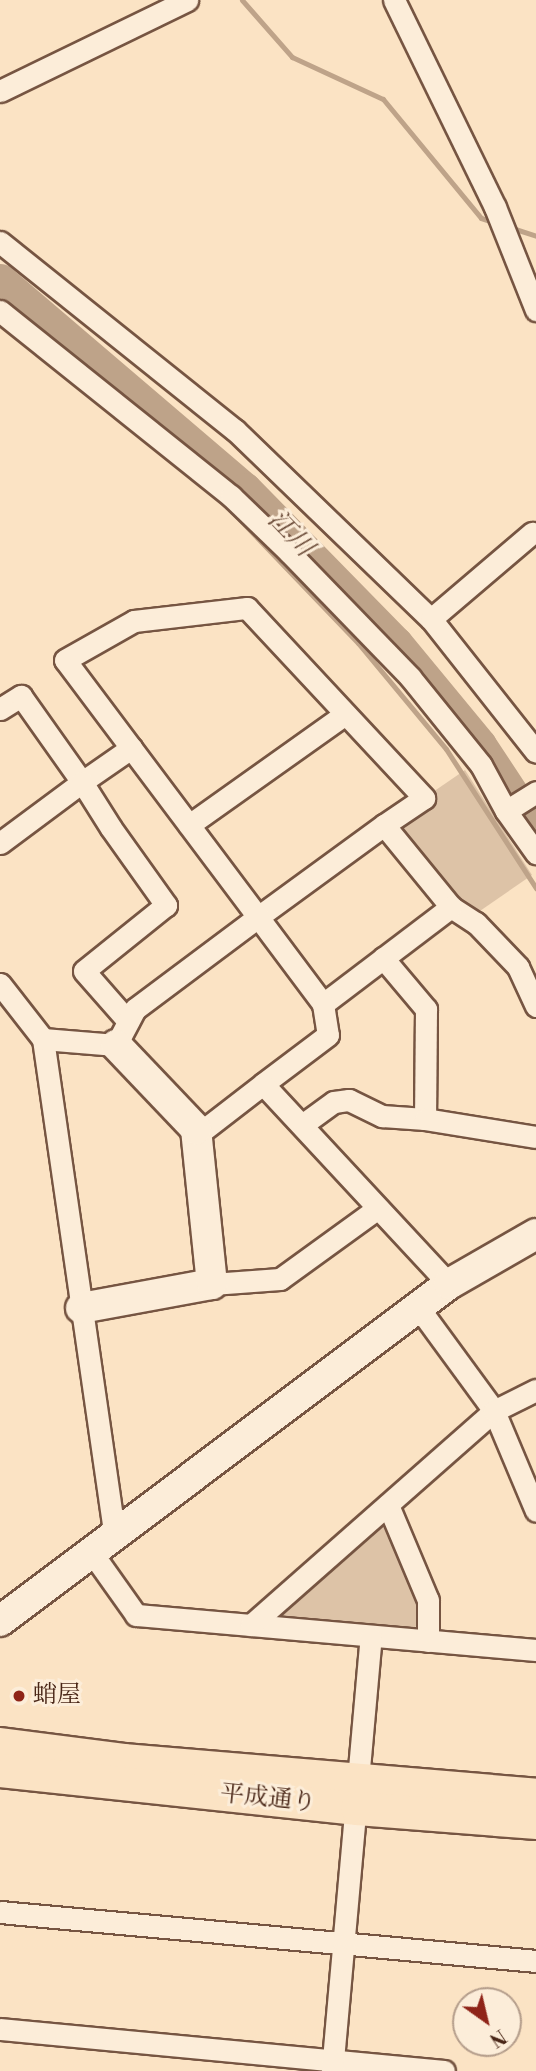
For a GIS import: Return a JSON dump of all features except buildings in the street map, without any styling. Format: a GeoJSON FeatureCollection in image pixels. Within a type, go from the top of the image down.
{"type":"FeatureCollection","features":[{"type":"Feature","properties":{"kind":"main road","name":"平成通り"},"geometry":{"type":"LineString","coordinates":[[0,1744],[536,1822]]}},
{"type":"Feature","properties":{"kind":"main road","name":"平成通り"},"geometry":{"type":"LineString","coordinates":[[0,1770],[358,1794],[536,1795]]}},
{"type":"Feature","properties":{"kind":"street"},"geometry":{"type":"LineString","coordinates":[[0,91],[187,0]]}},
{"type":"Feature","properties":{"kind":"street"},"geometry":{"type":"LineString","coordinates":[[394,0],[495,207],[536,310]]}},
{"type":"Feature","properties":{"kind":"street"},"geometry":{"type":"LineString","coordinates":[[0,242],[235,430],[431,619],[536,752]]}},
{"type":"Feature","properties":{"kind":"street"},"geometry":{"type":"LineString","coordinates":[[0,311],[231,496],[289,552],[411,677],[481,765],[506,811],[536,853]]}},
{"type":"Feature","properties":{"kind":"street"},"geometry":{"type":"LineString","coordinates":[[431,619],[535,533]]}},
{"type":"Feature","properties":{"kind":"street"},"geometry":{"type":"LineString","coordinates":[[122,1033],[135,1009],[258,917],[384,825],[424,798],[247,608],[134,621],[65,660],[189,825],[258,917],[323,1004],[328,1035],[197,1135]]}},
{"type":"Feature","properties":{"kind":"street"},"geometry":{"type":"LineString","coordinates":[[0,709],[21,696],[166,905],[84,971],[122,1033],[196,1129],[212,1284]]}},
{"type":"Feature","properties":{"kind":"street"},"geometry":{"type":"LineString","coordinates":[[189,825],[345,713]]}},
{"type":"Feature","properties":{"kind":"street"},"geometry":{"type":"LineString","coordinates":[[0,844],[131,748]]}},
{"type":"Feature","properties":{"kind":"street"},"geometry":{"type":"LineString","coordinates":[[506,811],[536,792]]}},
{"type":"Feature","properties":{"kind":"street"},"geometry":{"type":"LineString","coordinates":[[384,825],[451,907],[476,923],[518,967],[536,1006]]}},
{"type":"Feature","properties":{"kind":"street"},"geometry":{"type":"LineString","coordinates":[[323,1004],[451,907]]}},
{"type":"Feature","properties":{"kind":"street"},"geometry":{"type":"LineString","coordinates":[[383,958],[426,1009],[425,1119]]}},
{"type":"Feature","properties":{"kind":"street"},"geometry":{"type":"LineString","coordinates":[[0,984],[43,1039],[81,1308],[103,1545],[136,1615],[371,1638],[536,1650]]}},
{"type":"Feature","properties":{"kind":"street"},"geometry":{"type":"LineString","coordinates":[[43,1039],[122,1033]]}},
{"type":"Feature","properties":{"kind":"street"},"geometry":{"type":"LineString","coordinates":[[263,1084],[449,1284]]}},
{"type":"Feature","properties":{"kind":"street"},"geometry":{"type":"LineString","coordinates":[[302,1125],[334,1102],[349,1100],[382,1116],[425,1119],[536,1137]]}},
{"type":"Feature","properties":{"kind":"street"},"geometry":{"type":"LineString","coordinates":[[81,1308],[212,1284],[280,1279],[378,1208]]}},
{"type":"Feature","properties":{"kind":"street"},"geometry":{"type":"LineString","coordinates":[[0,1621],[449,1284],[536,1234]]}},
{"type":"Feature","properties":{"kind":"street"},"geometry":{"type":"LineString","coordinates":[[418,1307],[494,1410],[536,1511]]}},
{"type":"Feature","properties":{"kind":"street"},"geometry":{"type":"LineString","coordinates":[[251,1625],[494,1410],[536,1390]]}},
{"type":"Feature","properties":{"kind":"street"},"geometry":{"type":"LineString","coordinates":[[388,1506],[428,1600],[428,1641]]}},
{"type":"Feature","properties":{"kind":"street"},"geometry":{"type":"LineString","coordinates":[[332,2067],[371,1638]]}},
{"type":"Feature","properties":{"kind":"street"},"geometry":{"type":"LineString","coordinates":[[0,1912],[536,1961]]}},
{"type":"Feature","properties":{"kind":"street"},"geometry":{"type":"LineString","coordinates":[[0,2029],[332,2067],[444,2071]]}},
{"type":"Feature","properties":{"kind":"shaded area"},"geometry":{"type":"Polygon","coordinates":[[[465,770],[532,875],[477,913],[442,890],[398,831],[398,816],[465,770]]]}},
{"type":"Feature","properties":{"kind":"shaded area"},"geometry":{"type":"Polygon","coordinates":[[[374,1524],[391,1526],[417,1596],[418,1625],[407,1632],[282,1622],[279,1608],[374,1524]]]}},
{"type":"Feature","properties":{"kind":"waterway"},"geometry":{"type":"LineString","coordinates":[[242,0],[292,57],[383,99],[481,218],[493,222]]}},
{"type":"Feature","properties":{"kind":"waterway"},"geometry":{"type":"LineString","coordinates":[[509,227],[536,236]]}},
{"type":"Feature","properties":{"kind":"waterway","name":"江川"},"geometry":{"type":"LineString","coordinates":[[0,280],[245,489],[396,643],[480,745],[536,830]]}},
{"type":"Feature","properties":{"kind":"waterway"},"geometry":{"type":"LineString","coordinates":[[221,500],[358,643],[446,749],[536,888]]}},
{"type":"Feature","properties":{"kind":"place","name":"蛸屋"},"geometry":{"type":"Point","coordinates":[19,1696]}}]}
